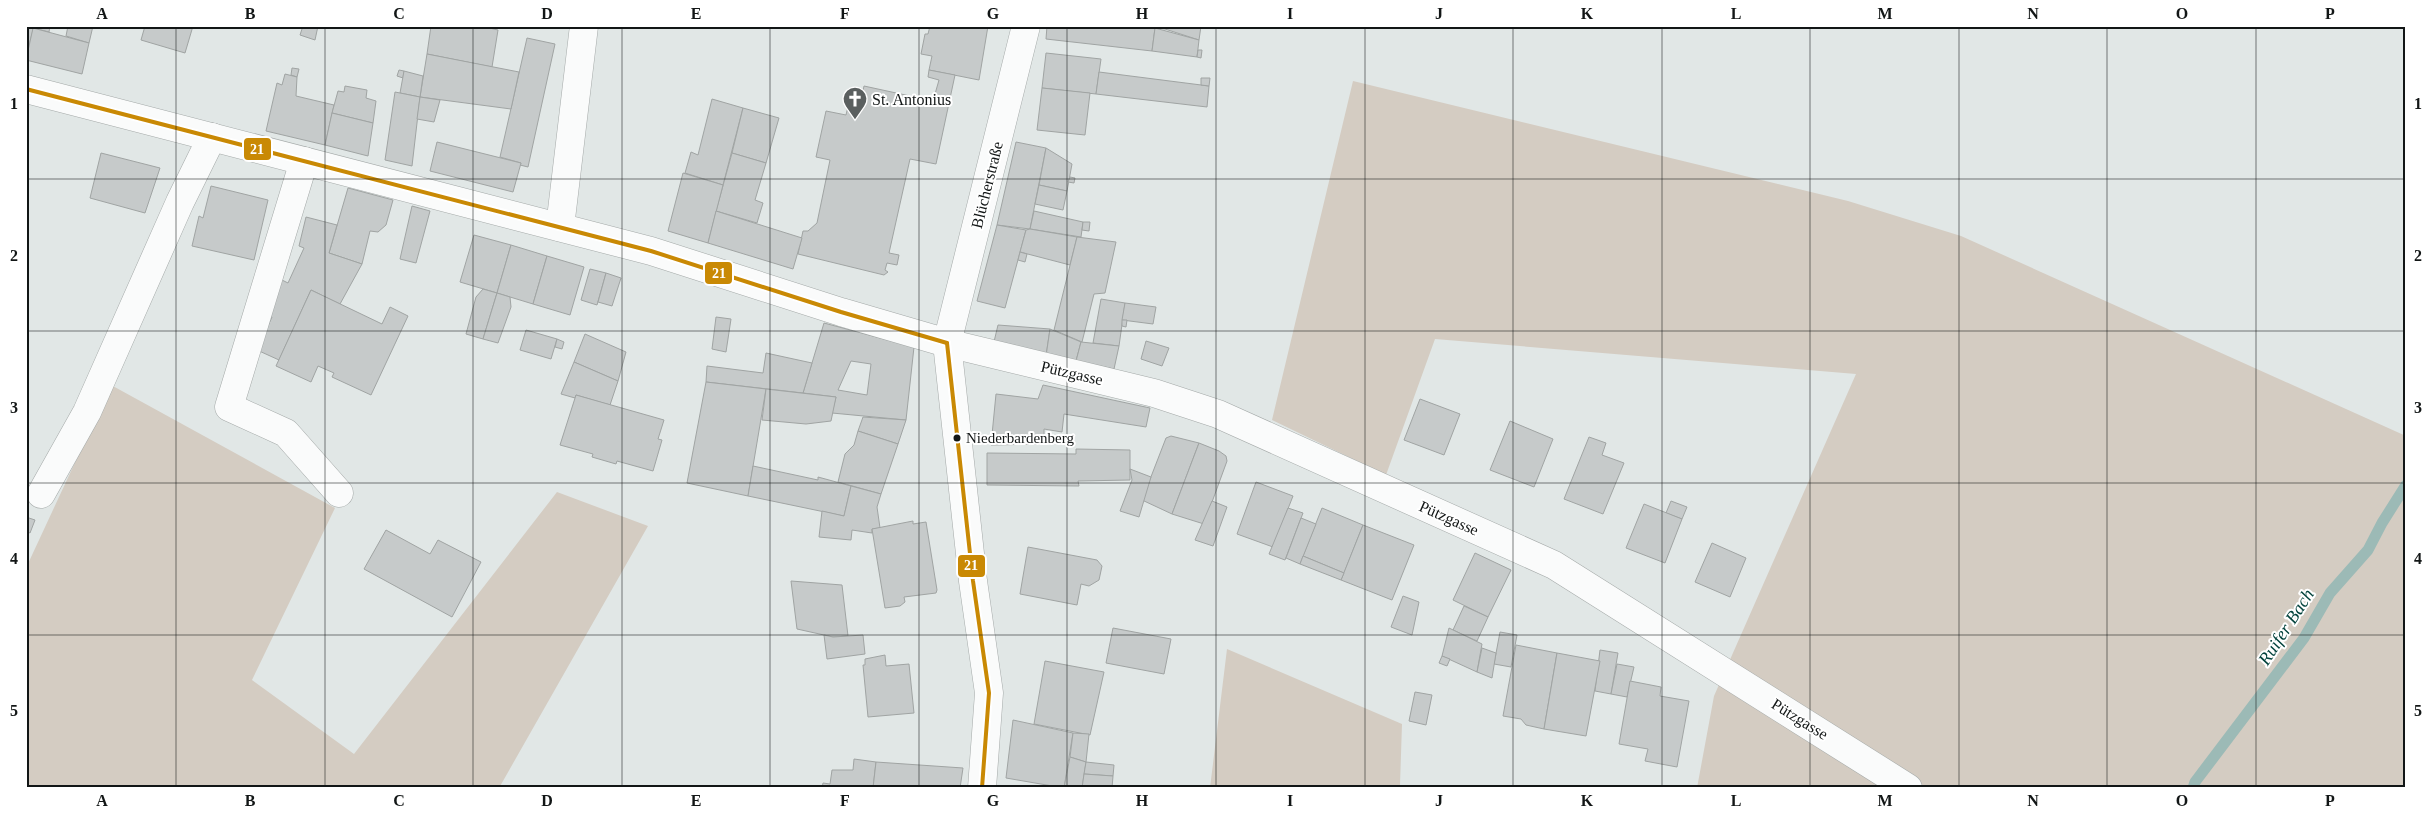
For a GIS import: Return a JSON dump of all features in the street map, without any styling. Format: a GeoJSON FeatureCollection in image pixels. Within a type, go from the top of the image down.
{"type":"FeatureCollection","features":[{"type":"Feature","properties":{"kind":"street"},"geometry":{"type":"LineString","coordinates":[[560,227],[584,26]]}},
{"type":"Feature","properties":{"kind":"street","name":"Blücherstraße"},"geometry":{"type":"LineString","coordinates":[[982,788],[989,693],[973,581],[948,344],[1026,26]]}},
{"type":"Feature","properties":{"kind":"street","name":"Pützgasse"},"geometry":{"type":"LineString","coordinates":[[26,89],[651,251],[948,344],[1154,393],[1218,414],[1554,565],[1908,788]]}},
{"type":"Feature","properties":{"kind":"street"},"geometry":{"type":"LineString","coordinates":[[41,494],[87,412],[180,202],[212,137]]}},
{"type":"Feature","properties":{"kind":"street"},"geometry":{"type":"LineString","coordinates":[[304,161],[229,407],[286,433],[339,493]]}},
{"type":"Feature","properties":{"kind":"shaded area"},"geometry":{"type":"Polygon","coordinates":[[[1353,81],[1848,201],[1961,236],[2406,436],[2406,788],[1697,788],[1714,696],[1856,374],[1435,339],[1386,475],[1272,420],[1353,81]]]}},
{"type":"Feature","properties":{"kind":"shaded area"},"geometry":{"type":"Polygon","coordinates":[[[111,385],[335,508],[252,680],[354,754],[557,492],[648,526],[499,788],[26,788],[26,568],[111,385]]]}},
{"type":"Feature","properties":{"kind":"shaded area"},"geometry":{"type":"Polygon","coordinates":[[[1227,649],[1402,724],[1400,785],[1414,788],[1210,788],[1227,649]]]}},
{"type":"Feature","properties":{"kind":"building"},"geometry":{"type":"Polygon","coordinates":[[[26,26],[34,26],[26,57],[26,26]]]}},
{"type":"Feature","properties":{"kind":"building"},"geometry":{"type":"Polygon","coordinates":[[[34,26],[50,26],[49,32],[33,28],[34,26]]]}},
{"type":"Feature","properties":{"kind":"building"},"geometry":{"type":"Polygon","coordinates":[[[68,26],[93,26],[89,43],[66,36],[68,26]]]}},
{"type":"Feature","properties":{"kind":"building"},"geometry":{"type":"Polygon","coordinates":[[[145,26],[193,26],[185,53],[141,40],[145,26]]]}},
{"type":"Feature","properties":{"kind":"building"},"geometry":{"type":"Polygon","coordinates":[[[303,26],[318,26],[315,40],[300,35],[303,26]]]}},
{"type":"Feature","properties":{"kind":"building"},"geometry":{"type":"Polygon","coordinates":[[[431,26],[481,26],[498,30],[492,67],[427,54],[431,26]]]}},
{"type":"Feature","properties":{"kind":"building"},"geometry":{"type":"Polygon","coordinates":[[[930,26],[988,26],[979,80],[929,70],[932,56],[921,54],[925,34],[928,34],[930,26]]]}},
{"type":"Feature","properties":{"kind":"building"},"geometry":{"type":"Polygon","coordinates":[[[1047,26],[1142,26],[1155,28],[1152,51],[1046,39],[1047,26]]]}},
{"type":"Feature","properties":{"kind":"building"},"geometry":{"type":"Polygon","coordinates":[[[1142,26],[1165,26],[1165,29],[1142,26]]]}},
{"type":"Feature","properties":{"kind":"building"},"geometry":{"type":"Polygon","coordinates":[[[1165,26],[1201,26],[1199,40],[1165,29],[1165,26]]]}},
{"type":"Feature","properties":{"kind":"building"},"geometry":{"type":"Polygon","coordinates":[[[33,28],[89,43],[82,74],[26,60],[33,28]]]}},
{"type":"Feature","properties":{"kind":"building"},"geometry":{"type":"Polygon","coordinates":[[[1155,28],[1199,40],[1197,57],[1152,51],[1155,28]]]}},
{"type":"Feature","properties":{"kind":"building"},"geometry":{"type":"Polygon","coordinates":[[[527,38],[555,44],[528,167],[500,157],[527,38]]]}},
{"type":"Feature","properties":{"kind":"building"},"geometry":{"type":"Polygon","coordinates":[[[1198,50],[1202,50],[1201,58],[1197,57],[1198,50]]]}},
{"type":"Feature","properties":{"kind":"building"},"geometry":{"type":"Polygon","coordinates":[[[1046,53],[1101,59],[1096,94],[1042,88],[1046,53]]]}},
{"type":"Feature","properties":{"kind":"building"},"geometry":{"type":"Polygon","coordinates":[[[427,54],[519,72],[511,109],[420,97],[427,54]]]}},
{"type":"Feature","properties":{"kind":"building"},"geometry":{"type":"Polygon","coordinates":[[[292,68],[299,69],[297,77],[291,75],[292,68]]]}},
{"type":"Feature","properties":{"kind":"building"},"geometry":{"type":"Polygon","coordinates":[[[399,70],[404,71],[403,78],[397,76],[399,70]]]}},
{"type":"Feature","properties":{"kind":"building"},"geometry":{"type":"Polygon","coordinates":[[[929,70],[955,75],[936,164],[910,159],[889,253],[899,255],[897,265],[887,263],[885,270],[888,272],[884,275],[798,254],[803,231],[808,231],[817,223],[830,160],[816,157],[826,111],[846,115],[849,102],[860,104],[864,86],[933,101],[939,80],[928,77],[929,70]]]}},
{"type":"Feature","properties":{"kind":"building"},"geometry":{"type":"Polygon","coordinates":[[[404,71],[423,76],[420,97],[400,93],[404,71]]]}},
{"type":"Feature","properties":{"kind":"building"},"geometry":{"type":"Polygon","coordinates":[[[1099,72],[1209,86],[1207,107],[1096,94],[1099,72]]]}},
{"type":"Feature","properties":{"kind":"building"},"geometry":{"type":"Polygon","coordinates":[[[285,74],[297,77],[296,96],[334,105],[325,145],[266,131],[277,83],[282,85],[285,74]]]}},
{"type":"Feature","properties":{"kind":"building"},"geometry":{"type":"Polygon","coordinates":[[[1201,78],[1210,78],[1209,86],[1201,85],[1201,78]]]}},
{"type":"Feature","properties":{"kind":"building"},"geometry":{"type":"Polygon","coordinates":[[[345,86],[367,90],[366,98],[376,101],[373,123],[332,113],[338,91],[344,92],[345,86]]]}},
{"type":"Feature","properties":{"kind":"building"},"geometry":{"type":"Polygon","coordinates":[[[1042,88],[1090,93],[1085,135],[1037,130],[1042,88]]]}},
{"type":"Feature","properties":{"kind":"building"},"geometry":{"type":"Polygon","coordinates":[[[395,92],[420,97],[412,166],[385,160],[395,92]]]}},
{"type":"Feature","properties":{"kind":"building"},"geometry":{"type":"Polygon","coordinates":[[[420,97],[440,100],[434,122],[417,119],[420,97]]]}},
{"type":"Feature","properties":{"kind":"building"},"geometry":{"type":"Polygon","coordinates":[[[712,99],[743,108],[723,185],[685,173],[691,152],[698,155],[712,99]]]}},
{"type":"Feature","properties":{"kind":"building"},"geometry":{"type":"Polygon","coordinates":[[[743,108],[779,118],[766,163],[732,153],[743,108]]]}},
{"type":"Feature","properties":{"kind":"building"},"geometry":{"type":"Polygon","coordinates":[[[332,113],[373,123],[368,156],[325,145],[332,113]]]}},
{"type":"Feature","properties":{"kind":"building"},"geometry":{"type":"Polygon","coordinates":[[[437,142],[521,163],[513,192],[430,171],[437,142]]]}},
{"type":"Feature","properties":{"kind":"building"},"geometry":{"type":"Polygon","coordinates":[[[1016,142],[1046,148],[1030,229],[997,225],[1016,142]]]}},
{"type":"Feature","properties":{"kind":"building"},"geometry":{"type":"Polygon","coordinates":[[[1046,148],[1072,164],[1067,191],[1039,185],[1046,148]]]}},
{"type":"Feature","properties":{"kind":"building"},"geometry":{"type":"Polygon","coordinates":[[[101,153],[160,168],[145,213],[90,198],[101,153]]]}},
{"type":"Feature","properties":{"kind":"building"},"geometry":{"type":"Polygon","coordinates":[[[732,153],[766,163],[755,200],[763,203],[757,223],[716,211],[732,153]]]}},
{"type":"Feature","properties":{"kind":"building"},"geometry":{"type":"Polygon","coordinates":[[[683,173],[723,185],[708,243],[668,231],[683,173]]]}},
{"type":"Feature","properties":{"kind":"building"},"geometry":{"type":"Polygon","coordinates":[[[1070,177],[1075,178],[1074,183],[1068,182],[1070,177]]]}},
{"type":"Feature","properties":{"kind":"building"},"geometry":{"type":"Polygon","coordinates":[[[1039,185],[1067,191],[1063,210],[1035,204],[1039,185]]]}},
{"type":"Feature","properties":{"kind":"building"},"geometry":{"type":"Polygon","coordinates":[[[211,186],[268,200],[254,260],[192,246],[199,216],[203,218],[211,186]]]}},
{"type":"Feature","properties":{"kind":"building"},"geometry":{"type":"Polygon","coordinates":[[[348,188],[393,200],[386,225],[378,232],[370,231],[362,264],[329,253],[348,188]]]}},
{"type":"Feature","properties":{"kind":"building"},"geometry":{"type":"Polygon","coordinates":[[[412,206],[430,211],[416,263],[400,259],[412,206]]]}},
{"type":"Feature","properties":{"kind":"building"},"geometry":{"type":"Polygon","coordinates":[[[716,211],[802,238],[793,269],[708,243],[716,211]]]}},
{"type":"Feature","properties":{"kind":"building"},"geometry":{"type":"Polygon","coordinates":[[[1034,211],[1083,222],[1081,237],[1030,229],[1034,211]]]}},
{"type":"Feature","properties":{"kind":"building"},"geometry":{"type":"Polygon","coordinates":[[[306,217],[337,225],[329,253],[362,264],[340,304],[311,290],[279,360],[257,350],[272,317],[266,314],[282,280],[288,283],[304,248],[299,246],[306,217]]]}},
{"type":"Feature","properties":{"kind":"building"},"geometry":{"type":"Polygon","coordinates":[[[1083,222],[1090,222],[1089,231],[1082,230],[1083,222]]]}},
{"type":"Feature","properties":{"kind":"building"},"geometry":{"type":"Polygon","coordinates":[[[997,225],[1026,230],[1005,308],[977,301],[997,225]]]}},
{"type":"Feature","properties":{"kind":"building"},"geometry":{"type":"Polygon","coordinates":[[[1030,229],[1077,237],[1070,265],[1020,252],[1026,230],[1030,229]]]}},
{"type":"Feature","properties":{"kind":"building"},"geometry":{"type":"Polygon","coordinates":[[[474,235],[511,245],[497,293],[460,282],[474,235]]]}},
{"type":"Feature","properties":{"kind":"building"},"geometry":{"type":"Polygon","coordinates":[[[1077,237],[1116,242],[1105,293],[1094,294],[1082,342],[1054,330],[1077,237]]]}},
{"type":"Feature","properties":{"kind":"building"},"geometry":{"type":"Polygon","coordinates":[[[511,245],[547,256],[533,304],[497,293],[511,245]]]}},
{"type":"Feature","properties":{"kind":"building"},"geometry":{"type":"Polygon","coordinates":[[[1020,252],[1027,254],[1025,262],[1018,260],[1020,252]]]}},
{"type":"Feature","properties":{"kind":"building"},"geometry":{"type":"Polygon","coordinates":[[[547,256],[584,267],[570,315],[533,304],[547,256]]]}},
{"type":"Feature","properties":{"kind":"building"},"geometry":{"type":"Polygon","coordinates":[[[590,269],[606,273],[597,305],[581,300],[590,269]]]}},
{"type":"Feature","properties":{"kind":"building"},"geometry":{"type":"Polygon","coordinates":[[[606,273],[621,278],[612,306],[598,302],[606,273]]]}},
{"type":"Feature","properties":{"kind":"building"},"geometry":{"type":"Polygon","coordinates":[[[483,289],[497,293],[483,339],[466,334],[476,297],[483,289]]]}},
{"type":"Feature","properties":{"kind":"building"},"geometry":{"type":"Polygon","coordinates":[[[311,290],[382,324],[390,307],[408,316],[371,395],[332,377],[334,373],[318,366],[311,382],[276,366],[311,290]]]}},
{"type":"Feature","properties":{"kind":"building"},"geometry":{"type":"Polygon","coordinates":[[[497,293],[510,297],[511,307],[498,343],[483,339],[497,293]]]}},
{"type":"Feature","properties":{"kind":"building"},"geometry":{"type":"Polygon","coordinates":[[[1101,299],[1125,303],[1119,346],[1093,343],[1101,299]]]}},
{"type":"Feature","properties":{"kind":"building"},"geometry":{"type":"Polygon","coordinates":[[[1125,303],[1156,307],[1153,324],[1122,320],[1125,303]]]}},
{"type":"Feature","properties":{"kind":"building"},"geometry":{"type":"Polygon","coordinates":[[[716,317],[731,319],[726,352],[712,349],[716,317]]]}},
{"type":"Feature","properties":{"kind":"building"},"geometry":{"type":"Polygon","coordinates":[[[1122,320],[1127,320],[1126,327],[1122,326],[1122,320]]]}},
{"type":"Feature","properties":{"kind":"building"},"geometry":{"type":"Polygon","coordinates":[[[824,323],[914,347],[906,420],[832,413],[836,397],[803,393],[824,323]],[[851,361],[838,390],[867,395],[871,364],[851,361]]]}},
{"type":"Feature","properties":{"kind":"building"},"geometry":{"type":"Polygon","coordinates":[[[998,325],[1050,329],[1046,356],[993,346],[998,325]]]}},
{"type":"Feature","properties":{"kind":"building"},"geometry":{"type":"Polygon","coordinates":[[[1050,329],[1081,342],[1076,361],[1046,356],[1050,329]]]}},
{"type":"Feature","properties":{"kind":"building"},"geometry":{"type":"Polygon","coordinates":[[[526,330],[557,339],[551,359],[520,350],[526,330]]]}},
{"type":"Feature","properties":{"kind":"building"},"geometry":{"type":"Polygon","coordinates":[[[585,334],[626,352],[618,381],[574,362],[585,334]]]}},
{"type":"Feature","properties":{"kind":"building"},"geometry":{"type":"Polygon","coordinates":[[[557,339],[564,342],[562,349],[555,347],[557,339]]]}},
{"type":"Feature","properties":{"kind":"building"},"geometry":{"type":"Polygon","coordinates":[[[1146,341],[1169,348],[1162,366],[1141,359],[1146,341]]]}},
{"type":"Feature","properties":{"kind":"building"},"geometry":{"type":"Polygon","coordinates":[[[1081,342],[1119,346],[1114,369],[1076,361],[1081,342]]]}},
{"type":"Feature","properties":{"kind":"building"},"geometry":{"type":"Polygon","coordinates":[[[766,353],[812,363],[803,393],[706,382],[707,366],[763,373],[766,353]]]}},
{"type":"Feature","properties":{"kind":"building"},"geometry":{"type":"Polygon","coordinates":[[[574,362],[618,381],[610,405],[576,395],[575,398],[561,394],[574,362]]]}},
{"type":"Feature","properties":{"kind":"building"},"geometry":{"type":"Polygon","coordinates":[[[706,382],[766,389],[748,496],[687,483],[706,382]]]}},
{"type":"Feature","properties":{"kind":"building"},"geometry":{"type":"Polygon","coordinates":[[[1043,385],[1150,408],[1146,427],[1064,414],[1062,432],[1044,429],[1044,444],[991,445],[996,394],[1038,399],[1043,385]]]}},
{"type":"Feature","properties":{"kind":"building"},"geometry":{"type":"Polygon","coordinates":[[[766,389],[836,397],[831,421],[806,424],[762,420],[766,389]]]}},
{"type":"Feature","properties":{"kind":"building"},"geometry":{"type":"Polygon","coordinates":[[[576,395],[664,420],[658,439],[662,440],[653,471],[617,461],[616,464],[592,457],[593,454],[560,445],[576,395]]]}},
{"type":"Feature","properties":{"kind":"building"},"geometry":{"type":"Polygon","coordinates":[[[1420,399],[1460,414],[1444,455],[1404,440],[1420,399]]]}},
{"type":"Feature","properties":{"kind":"building"},"geometry":{"type":"Polygon","coordinates":[[[863,417],[906,420],[898,444],[858,431],[863,417]]]}},
{"type":"Feature","properties":{"kind":"building"},"geometry":{"type":"Polygon","coordinates":[[[1510,421],[1553,439],[1534,487],[1490,470],[1510,421]]]}},
{"type":"Feature","properties":{"kind":"building"},"geometry":{"type":"Polygon","coordinates":[[[858,431],[898,444],[881,494],[838,482],[845,454],[854,445],[858,431]]]}},
{"type":"Feature","properties":{"kind":"building"},"geometry":{"type":"Polygon","coordinates":[[[1171,436],[1199,443],[1172,514],[1142,500],[1166,438],[1171,436]]]}},
{"type":"Feature","properties":{"kind":"building"},"geometry":{"type":"Polygon","coordinates":[[[1589,437],[1606,443],[1602,455],[1624,463],[1603,514],[1564,499],[1589,437]]]}},
{"type":"Feature","properties":{"kind":"building"},"geometry":{"type":"Polygon","coordinates":[[[1199,443],[1219,451],[1226,456],[1227,461],[1204,524],[1172,514],[1199,443]]]}},
{"type":"Feature","properties":{"kind":"building"},"geometry":{"type":"Polygon","coordinates":[[[1076,449],[1130,450],[1130,480],[1078,481],[1079,486],[987,485],[987,453],[1076,454],[1076,449]]]}},
{"type":"Feature","properties":{"kind":"building"},"geometry":{"type":"Polygon","coordinates":[[[753,466],[818,480],[818,477],[851,486],[844,516],[748,496],[753,466]]]}},
{"type":"Feature","properties":{"kind":"building"},"geometry":{"type":"Polygon","coordinates":[[[1130,469],[1151,477],[1139,517],[1120,511],[1132,480],[1130,469]]]}},
{"type":"Feature","properties":{"kind":"building"},"geometry":{"type":"Polygon","coordinates":[[[1256,482],[1293,496],[1273,547],[1237,534],[1256,482]]]}},
{"type":"Feature","properties":{"kind":"building"},"geometry":{"type":"Polygon","coordinates":[[[851,486],[881,494],[877,507],[880,528],[872,529],[872,533],[852,530],[851,540],[819,537],[822,511],[844,516],[851,486]]]}},
{"type":"Feature","properties":{"kind":"building"},"geometry":{"type":"Polygon","coordinates":[[[1212,501],[1227,507],[1213,546],[1195,540],[1212,501]]]}},
{"type":"Feature","properties":{"kind":"building"},"geometry":{"type":"Polygon","coordinates":[[[1671,501],[1687,507],[1682,519],[1666,513],[1671,501]]]}},
{"type":"Feature","properties":{"kind":"building"},"geometry":{"type":"Polygon","coordinates":[[[1644,504],[1682,519],[1665,563],[1626,548],[1644,504]]]}},
{"type":"Feature","properties":{"kind":"building"},"geometry":{"type":"Polygon","coordinates":[[[1288,508],[1303,513],[1285,560],[1269,554],[1288,508]]]}},
{"type":"Feature","properties":{"kind":"building"},"geometry":{"type":"Polygon","coordinates":[[[1322,508],[1363,525],[1344,573],[1303,556],[1322,508]]]}},
{"type":"Feature","properties":{"kind":"building"},"geometry":{"type":"Polygon","coordinates":[[[26,517],[35,520],[30,533],[26,531],[26,517]]]}},
{"type":"Feature","properties":{"kind":"building"},"geometry":{"type":"Polygon","coordinates":[[[1301,518],[1316,524],[1300,564],[1286,558],[1301,518]]]}},
{"type":"Feature","properties":{"kind":"building"},"geometry":{"type":"Polygon","coordinates":[[[913,521],[913,524],[926,522],[937,590],[936,593],[904,597],[905,602],[900,606],[885,608],[872,529],[913,521]]]}},
{"type":"Feature","properties":{"kind":"building"},"geometry":{"type":"Polygon","coordinates":[[[1363,525],[1414,545],[1392,600],[1341,580],[1363,525]]]}},
{"type":"Feature","properties":{"kind":"building"},"geometry":{"type":"Polygon","coordinates":[[[386,530],[430,554],[438,540],[481,562],[452,617],[364,569],[386,530]]]}},
{"type":"Feature","properties":{"kind":"building"},"geometry":{"type":"Polygon","coordinates":[[[1712,543],[1746,558],[1730,597],[1695,582],[1712,543]]]}},
{"type":"Feature","properties":{"kind":"building"},"geometry":{"type":"Polygon","coordinates":[[[1028,547],[1097,560],[1102,566],[1099,580],[1089,586],[1081,584],[1077,605],[1020,594],[1028,547]]]}},
{"type":"Feature","properties":{"kind":"building"},"geometry":{"type":"Polygon","coordinates":[[[1475,553],[1511,570],[1488,617],[1453,600],[1475,553]]]}},
{"type":"Feature","properties":{"kind":"building"},"geometry":{"type":"Polygon","coordinates":[[[1303,556],[1344,573],[1341,580],[1300,564],[1303,556]]]}},
{"type":"Feature","properties":{"kind":"building"},"geometry":{"type":"Polygon","coordinates":[[[791,581],[842,585],[848,636],[833,637],[797,629],[791,581]]]}},
{"type":"Feature","properties":{"kind":"building"},"geometry":{"type":"Polygon","coordinates":[[[1403,596],[1419,602],[1412,635],[1391,627],[1403,596]]]}},
{"type":"Feature","properties":{"kind":"building"},"geometry":{"type":"Polygon","coordinates":[[[1464,606],[1488,617],[1477,641],[1453,630],[1464,606]]]}},
{"type":"Feature","properties":{"kind":"building"},"geometry":{"type":"Polygon","coordinates":[[[1113,628],[1171,639],[1164,674],[1106,663],[1113,628]]]}},
{"type":"Feature","properties":{"kind":"building"},"geometry":{"type":"Polygon","coordinates":[[[1449,628],[1482,644],[1477,672],[1442,656],[1449,628]]]}},
{"type":"Feature","properties":{"kind":"building"},"geometry":{"type":"Polygon","coordinates":[[[1500,632],[1517,635],[1511,667],[1494,664],[1500,632]]]}},
{"type":"Feature","properties":{"kind":"building"},"geometry":{"type":"Polygon","coordinates":[[[824,635],[833,637],[863,635],[865,654],[827,659],[824,635]]]}},
{"type":"Feature","properties":{"kind":"building"},"geometry":{"type":"Polygon","coordinates":[[[1516,645],[1557,653],[1544,729],[1526,725],[1521,719],[1503,716],[1516,645]]]}},
{"type":"Feature","properties":{"kind":"building"},"geometry":{"type":"Polygon","coordinates":[[[1482,648],[1496,653],[1492,678],[1477,672],[1482,648]]]}},
{"type":"Feature","properties":{"kind":"building"},"geometry":{"type":"Polygon","coordinates":[[[1600,650],[1618,653],[1611,694],[1595,691],[1600,650]]]}},
{"type":"Feature","properties":{"kind":"building"},"geometry":{"type":"Polygon","coordinates":[[[1557,653],[1600,661],[1586,736],[1544,729],[1557,653]]]}},
{"type":"Feature","properties":{"kind":"building"},"geometry":{"type":"Polygon","coordinates":[[[885,655],[886,666],[909,664],[914,713],[868,717],[863,665],[865,665],[865,659],[885,655]]]}},
{"type":"Feature","properties":{"kind":"building"},"geometry":{"type":"Polygon","coordinates":[[[1442,656],[1450,659],[1447,666],[1439,663],[1442,656]]]}},
{"type":"Feature","properties":{"kind":"building"},"geometry":{"type":"Polygon","coordinates":[[[1045,661],[1104,672],[1090,735],[1034,724],[1045,661]]]}},
{"type":"Feature","properties":{"kind":"building"},"geometry":{"type":"Polygon","coordinates":[[[1617,664],[1634,667],[1627,697],[1611,694],[1617,664]]]}},
{"type":"Feature","properties":{"kind":"building"},"geometry":{"type":"Polygon","coordinates":[[[1630,681],[1661,687],[1660,696],[1689,701],[1677,767],[1645,761],[1648,749],[1619,744],[1630,681]]]}},
{"type":"Feature","properties":{"kind":"building"},"geometry":{"type":"Polygon","coordinates":[[[1415,692],[1432,695],[1426,725],[1409,721],[1415,692]]]}},
{"type":"Feature","properties":{"kind":"building"},"geometry":{"type":"Polygon","coordinates":[[[1013,720],[1073,733],[1064,788],[1006,778],[1013,720]]]}},
{"type":"Feature","properties":{"kind":"building"},"geometry":{"type":"Polygon","coordinates":[[[1073,733],[1089,734],[1086,762],[1070,757],[1073,733]]]}},
{"type":"Feature","properties":{"kind":"building"},"geometry":{"type":"Polygon","coordinates":[[[1070,757],[1086,762],[1082,788],[1064,788],[1070,757]]]}},
{"type":"Feature","properties":{"kind":"building"},"geometry":{"type":"Polygon","coordinates":[[[854,759],[876,762],[873,788],[822,788],[823,783],[830,784],[832,770],[853,770],[854,759]]]}},
{"type":"Feature","properties":{"kind":"building"},"geometry":{"type":"Polygon","coordinates":[[[876,762],[963,768],[960,788],[873,788],[876,762]]]}},
{"type":"Feature","properties":{"kind":"building"},"geometry":{"type":"Polygon","coordinates":[[[1086,762],[1114,765],[1113,776],[1084,774],[1086,762]]]}},
{"type":"Feature","properties":{"kind":"building"},"geometry":{"type":"Polygon","coordinates":[[[1084,774],[1113,776],[1112,788],[1082,788],[1084,774]]]}},
{"type":"Feature","properties":{"kind":"waterway","name":"Ruifer Bach"},"geometry":{"type":"LineString","coordinates":[[2193,788],[2195,782],[2304,638],[2330,593],[2368,550],[2382,523],[2406,485]]}},
{"type":"Feature","properties":{"kind":"transit line","name":"21"},"geometry":{"type":"LineString","coordinates":[[26,89],[651,251],[841,312],[947,343]]}},
{"type":"Feature","properties":{"kind":"transit line","name":"21"},"geometry":{"type":"LineString","coordinates":[[947,343],[973,581],[989,693],[982,788]]}},
{"type":"Feature","properties":{"kind":"place","name":"St. Antonius"},"geometry":{"type":"Point","coordinates":[855,120]}},
{"type":"Feature","properties":{"kind":"place","name":"Niederbardenberg"},"geometry":{"type":"Point","coordinates":[957,438]}}]}
